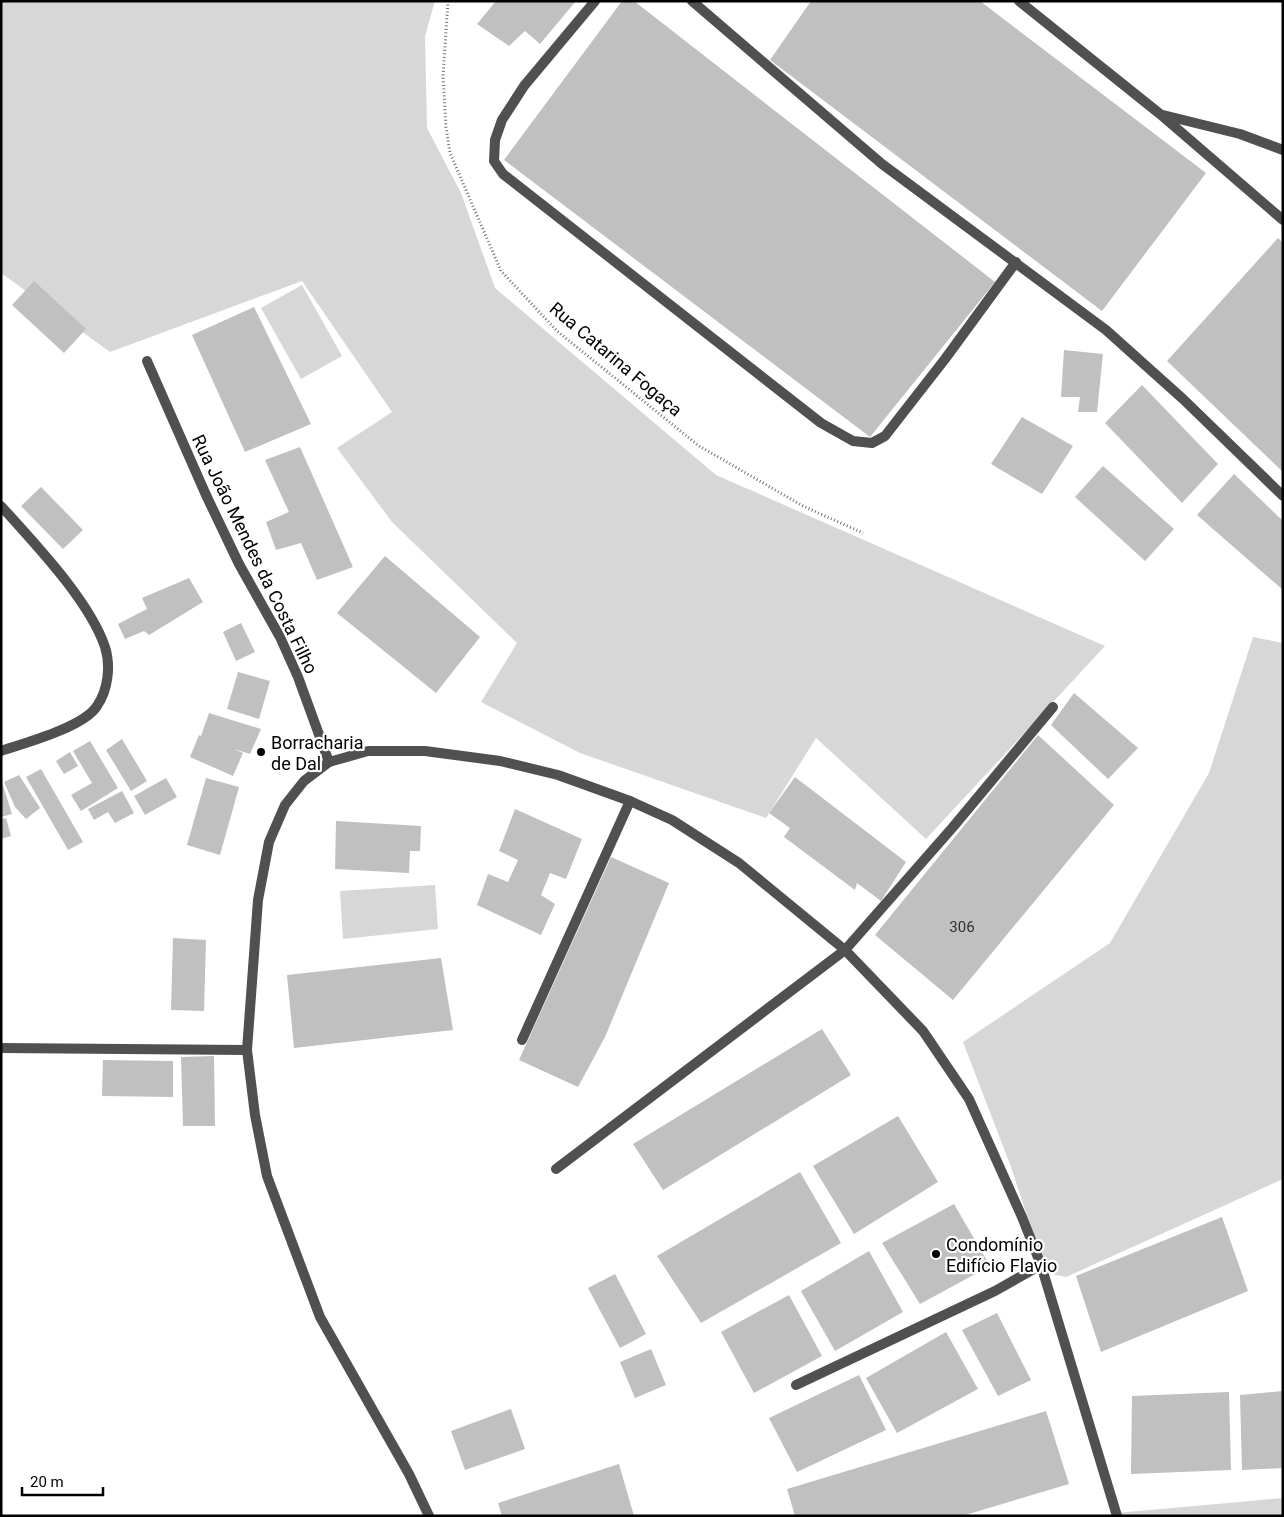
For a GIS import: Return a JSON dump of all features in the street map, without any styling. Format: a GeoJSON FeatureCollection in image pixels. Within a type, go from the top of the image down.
{"type":"FeatureCollection","features":[{"type":"Feature","properties":{"kind":"street"},"geometry":{"type":"LineString","coordinates":[[595,1],[519,93],[502,120],[495,140],[494,161],[504,174],[821,423],[853,441],[872,443],[885,436],[945,359],[1016,262]]}},
{"type":"Feature","properties":{"kind":"street"},"geometry":{"type":"LineString","coordinates":[[692,1],[882,164],[1106,330],[1183,399],[1283,496]]}},
{"type":"Feature","properties":{"kind":"street"},"geometry":{"type":"LineString","coordinates":[[1019,1],[1160,114],[1283,220]]}},
{"type":"Feature","properties":{"kind":"street"},"geometry":{"type":"LineString","coordinates":[[1160,114],[1240,134],[1283,150]]}},
{"type":"Feature","properties":{"kind":"street","name":"Rua João Mendes da Costa Filho"},"geometry":{"type":"LineString","coordinates":[[147,361],[235,556],[280,637],[298,677],[329,762]]}},
{"type":"Feature","properties":{"kind":"street"},"geometry":{"type":"LineString","coordinates":[[1,506],[48,560],[94,622],[105,648],[108,669],[106,687],[97,707],[81,721],[1,751]]}},
{"type":"Feature","properties":{"kind":"street"},"geometry":{"type":"LineString","coordinates":[[556,1169],[845,950],[953,827],[1053,707]]}},
{"type":"Feature","properties":{"kind":"street"},"geometry":{"type":"LineString","coordinates":[[429,1516],[409,1474],[320,1317],[267,1176],[255,1115],[247,1050],[258,900],[269,842],[285,806],[304,781],[329,762],[368,751],[425,751],[510,763],[558,775],[630,801],[672,820],[739,863],[845,950],[923,1031],[970,1099],[1041,1265],[1118,1516]]}},
{"type":"Feature","properties":{"kind":"street"},"geometry":{"type":"LineString","coordinates":[[522,1040],[630,801]]}},
{"type":"Feature","properties":{"kind":"street"},"geometry":{"type":"LineString","coordinates":[[1,1048],[247,1050]]}},
{"type":"Feature","properties":{"kind":"street"},"geometry":{"type":"LineString","coordinates":[[796,1385],[994,1290],[1041,1265]]}},
{"type":"Feature","properties":{"kind":"path","name":"Rua Catarina Fogaça"},"geometry":{"type":"LineString","coordinates":[[448,1],[443,76],[446,127],[450,154],[501,271],[557,331],[699,446],[803,506],[863,533]]}},
{"type":"Feature","properties":{"kind":"shaded area"},"geometry":{"type":"Polygon","coordinates":[[[1,1],[435,1],[425,36],[427,128],[461,193],[495,288],[716,475],[1105,646],[926,839],[816,738],[766,818],[580,753],[481,702],[517,643],[392,522],[337,448],[392,412],[302,281],[110,352],[1,273],[1,1]]]}},
{"type":"Feature","properties":{"kind":"shaded area"},"geometry":{"type":"Polygon","coordinates":[[[302,285],[342,356],[301,379],[261,308],[302,285]]]}},
{"type":"Feature","properties":{"kind":"shaded area"},"geometry":{"type":"Polygon","coordinates":[[[1253,637],[1283,643],[1283,1179],[1066,1277],[1046,1273],[1011,1167],[963,1042],[1110,943],[1209,773],[1253,637]]]}},
{"type":"Feature","properties":{"kind":"shaded area"},"geometry":{"type":"Polygon","coordinates":[[[435,885],[438,929],[343,939],[340,891],[435,885]]]}},
{"type":"Feature","properties":{"kind":"shaded area"},"geometry":{"type":"Polygon","coordinates":[[[1283,1498],[1283,1516],[1117,1516],[1116,1513],[1283,1498]]]}},
{"type":"Feature","properties":{"kind":"building"},"geometry":{"type":"Polygon","coordinates":[[[496,1],[576,1],[540,44],[525,31],[509,46],[477,24],[496,1]]]}},
{"type":"Feature","properties":{"kind":"building"},"geometry":{"type":"Polygon","coordinates":[[[622,1],[634,1],[995,282],[870,437],[504,160],[622,1]]]}},
{"type":"Feature","properties":{"kind":"building"},"geometry":{"type":"Polygon","coordinates":[[[811,1],[980,1],[1206,173],[1102,311],[770,60],[811,1]]]}},
{"type":"Feature","properties":{"kind":"building"},"geometry":{"type":"Polygon","coordinates":[[[1278,238],[1283,243],[1283,472],[1167,361],[1278,238]]]}},
{"type":"Feature","properties":{"kind":"building"},"geometry":{"type":"Polygon","coordinates":[[[34,281],[86,329],[64,353],[12,305],[34,281]]]}},
{"type":"Feature","properties":{"kind":"building"},"geometry":{"type":"Polygon","coordinates":[[[254,307],[311,424],[245,452],[192,335],[254,307]]]}},
{"type":"Feature","properties":{"kind":"building"},"geometry":{"type":"Polygon","coordinates":[[[1064,350],[1103,354],[1097,412],[1078,412],[1080,397],[1061,397],[1064,350]]]}},
{"type":"Feature","properties":{"kind":"building"},"geometry":{"type":"Polygon","coordinates":[[[1142,385],[1218,464],[1182,503],[1105,423],[1142,385]]]}},
{"type":"Feature","properties":{"kind":"building"},"geometry":{"type":"Polygon","coordinates":[[[1022,417],[1073,446],[1042,494],[991,464],[1022,417]]]}},
{"type":"Feature","properties":{"kind":"building"},"geometry":{"type":"Polygon","coordinates":[[[300,447],[353,567],[317,580],[301,543],[276,550],[266,522],[289,512],[265,460],[300,447]]]}},
{"type":"Feature","properties":{"kind":"building"},"geometry":{"type":"Polygon","coordinates":[[[1103,466],[1174,529],[1145,561],[1075,497],[1103,466]]]}},
{"type":"Feature","properties":{"kind":"building"},"geometry":{"type":"Polygon","coordinates":[[[1234,474],[1283,521],[1283,590],[1197,515],[1234,474]]]}},
{"type":"Feature","properties":{"kind":"building"},"geometry":{"type":"Polygon","coordinates":[[[41,487],[83,530],[63,549],[21,506],[41,487]]]}},
{"type":"Feature","properties":{"kind":"building"},"geometry":{"type":"Polygon","coordinates":[[[385,556],[480,637],[436,693],[337,613],[385,556]]]}},
{"type":"Feature","properties":{"kind":"building"},"geometry":{"type":"Polygon","coordinates":[[[189,578],[203,602],[149,635],[144,631],[125,639],[118,624],[147,609],[142,598],[189,578]]]}},
{"type":"Feature","properties":{"kind":"building"},"geometry":{"type":"Polygon","coordinates":[[[241,623],[255,652],[236,661],[223,632],[241,623]]]}},
{"type":"Feature","properties":{"kind":"building"},"geometry":{"type":"Polygon","coordinates":[[[238,672],[270,681],[259,719],[227,709],[238,672]]]}},
{"type":"Feature","properties":{"kind":"building"},"geometry":{"type":"Polygon","coordinates":[[[1074,693],[1138,748],[1108,779],[1051,725],[1074,693]]]}},
{"type":"Feature","properties":{"kind":"building"},"geometry":{"type":"Polygon","coordinates":[[[209,713],[261,729],[250,754],[234,749],[243,753],[233,776],[190,757],[199,735],[201,736],[209,713]]]}},
{"type":"Feature","properties":{"kind":"building"},"geometry":{"type":"Polygon","coordinates":[[[1038,735],[1114,805],[953,1000],[875,935],[1038,735]]]}},
{"type":"Feature","properties":{"kind":"building"},"geometry":{"type":"Polygon","coordinates":[[[122,739],[147,781],[131,791],[106,750],[122,739]]]}},
{"type":"Feature","properties":{"kind":"building"},"geometry":{"type":"Polygon","coordinates":[[[90,741],[118,788],[81,811],[71,795],[92,783],[73,751],[90,741]]]}},
{"type":"Feature","properties":{"kind":"building"},"geometry":{"type":"Polygon","coordinates":[[[70,752],[78,766],[64,774],[56,761],[70,752]]]}},
{"type":"Feature","properties":{"kind":"building"},"geometry":{"type":"Polygon","coordinates":[[[41,769],[83,842],[68,850],[26,777],[41,769]]]}},
{"type":"Feature","properties":{"kind":"building"},"geometry":{"type":"Polygon","coordinates":[[[19,775],[40,808],[26,819],[15,807],[4,782],[19,775]]]}},
{"type":"Feature","properties":{"kind":"building"},"geometry":{"type":"Polygon","coordinates":[[[795,777],[906,862],[881,901],[857,883],[855,890],[784,837],[790,828],[769,813],[795,777]]]}},
{"type":"Feature","properties":{"kind":"building"},"geometry":{"type":"Polygon","coordinates":[[[166,778],[177,797],[145,815],[134,796],[166,778]]]}},
{"type":"Feature","properties":{"kind":"building"},"geometry":{"type":"Polygon","coordinates":[[[206,778],[239,787],[220,855],[187,845],[206,778]]]}},
{"type":"Feature","properties":{"kind":"building"},"geometry":{"type":"Polygon","coordinates":[[[1,779],[12,814],[1,817],[1,779]]]}},
{"type":"Feature","properties":{"kind":"building"},"geometry":{"type":"Polygon","coordinates":[[[122,791],[134,813],[115,823],[108,812],[94,820],[88,809],[122,791]]]}},
{"type":"Feature","properties":{"kind":"building"},"geometry":{"type":"Polygon","coordinates":[[[515,809],[582,839],[566,879],[550,873],[541,895],[555,904],[541,935],[477,905],[488,874],[508,882],[518,860],[499,851],[515,809]]]}},
{"type":"Feature","properties":{"kind":"building"},"geometry":{"type":"Polygon","coordinates":[[[6,818],[11,836],[1,839],[1,819],[6,818]]]}},
{"type":"Feature","properties":{"kind":"building"},"geometry":{"type":"Polygon","coordinates":[[[336,821],[421,826],[420,851],[410,851],[409,873],[335,869],[336,821]]]}},
{"type":"Feature","properties":{"kind":"building"},"geometry":{"type":"Polygon","coordinates":[[[611,857],[669,883],[605,1037],[578,1087],[519,1060],[611,857]]]}},
{"type":"Feature","properties":{"kind":"building"},"geometry":{"type":"Polygon","coordinates":[[[173,938],[206,940],[204,1011],[171,1010],[173,938]]]}},
{"type":"Feature","properties":{"kind":"building"},"geometry":{"type":"Polygon","coordinates":[[[441,958],[453,1030],[294,1048],[287,975],[441,958]]]}},
{"type":"Feature","properties":{"kind":"building"},"geometry":{"type":"Polygon","coordinates":[[[822,1029],[851,1075],[663,1190],[633,1144],[822,1029]]]}},
{"type":"Feature","properties":{"kind":"building"},"geometry":{"type":"Polygon","coordinates":[[[214,1056],[215,1126],[183,1126],[181,1057],[214,1056]]]}},
{"type":"Feature","properties":{"kind":"building"},"geometry":{"type":"Polygon","coordinates":[[[103,1060],[173,1061],[173,1097],[102,1096],[103,1060]]]}},
{"type":"Feature","properties":{"kind":"building"},"geometry":{"type":"Polygon","coordinates":[[[898,1116],[938,1182],[854,1234],[813,1166],[898,1116]]]}},
{"type":"Feature","properties":{"kind":"building"},"geometry":{"type":"Polygon","coordinates":[[[800,1172],[841,1243],[701,1323],[657,1256],[800,1172]]]}},
{"type":"Feature","properties":{"kind":"building","name":"Condomínio Edifício Flavio"},"geometry":{"type":"Polygon","coordinates":[[[954,1204],[990,1266],[920,1304],[882,1243],[954,1204]]]}},
{"type":"Feature","properties":{"kind":"building"},"geometry":{"type":"Polygon","coordinates":[[[1222,1217],[1248,1291],[1101,1352],[1076,1276],[1222,1217]]]}},
{"type":"Feature","properties":{"kind":"building"},"geometry":{"type":"Polygon","coordinates":[[[869,1251],[903,1312],[835,1351],[801,1291],[869,1251]]]}},
{"type":"Feature","properties":{"kind":"building"},"geometry":{"type":"Polygon","coordinates":[[[615,1274],[646,1334],[620,1348],[588,1288],[615,1274]]]}},
{"type":"Feature","properties":{"kind":"building"},"geometry":{"type":"Polygon","coordinates":[[[789,1295],[822,1356],[754,1393],[721,1332],[789,1295]]]}},
{"type":"Feature","properties":{"kind":"building"},"geometry":{"type":"Polygon","coordinates":[[[997,1313],[1031,1380],[998,1396],[962,1330],[997,1313]]]}},
{"type":"Feature","properties":{"kind":"building"},"geometry":{"type":"Polygon","coordinates":[[[946,1332],[978,1389],[897,1433],[866,1378],[946,1332]]]}},
{"type":"Feature","properties":{"kind":"building"},"geometry":{"type":"Polygon","coordinates":[[[651,1349],[666,1385],[635,1398],[620,1362],[651,1349]]]}},
{"type":"Feature","properties":{"kind":"building"},"geometry":{"type":"Polygon","coordinates":[[[859,1375],[886,1430],[797,1472],[769,1418],[859,1375]]]}},
{"type":"Feature","properties":{"kind":"building"},"geometry":{"type":"Polygon","coordinates":[[[1283,1391],[1283,1468],[1242,1470],[1240,1395],[1283,1391]]]}},
{"type":"Feature","properties":{"kind":"building"},"geometry":{"type":"Polygon","coordinates":[[[1229,1392],[1231,1470],[1131,1474],[1132,1396],[1229,1392]]]}},
{"type":"Feature","properties":{"kind":"building"},"geometry":{"type":"Polygon","coordinates":[[[511,1409],[525,1449],[465,1470],[451,1431],[511,1409]]]}},
{"type":"Feature","properties":{"kind":"building"},"geometry":{"type":"Polygon","coordinates":[[[1046,1411],[1069,1484],[962,1516],[795,1516],[787,1489],[1046,1411]]]}},
{"type":"Feature","properties":{"kind":"building"},"geometry":{"type":"Polygon","coordinates":[[[619,1464],[634,1516],[502,1516],[498,1503],[619,1464]]]}},
{"type":"Feature","properties":{"kind":"place","name":"Borracharia de Dal"},"geometry":{"type":"Point","coordinates":[261,752]}},
{"type":"Feature","properties":{"kind":"place","name":"Condomínio Edifício Flavio"},"geometry":{"type":"Point","coordinates":[936,1254]}}]}
